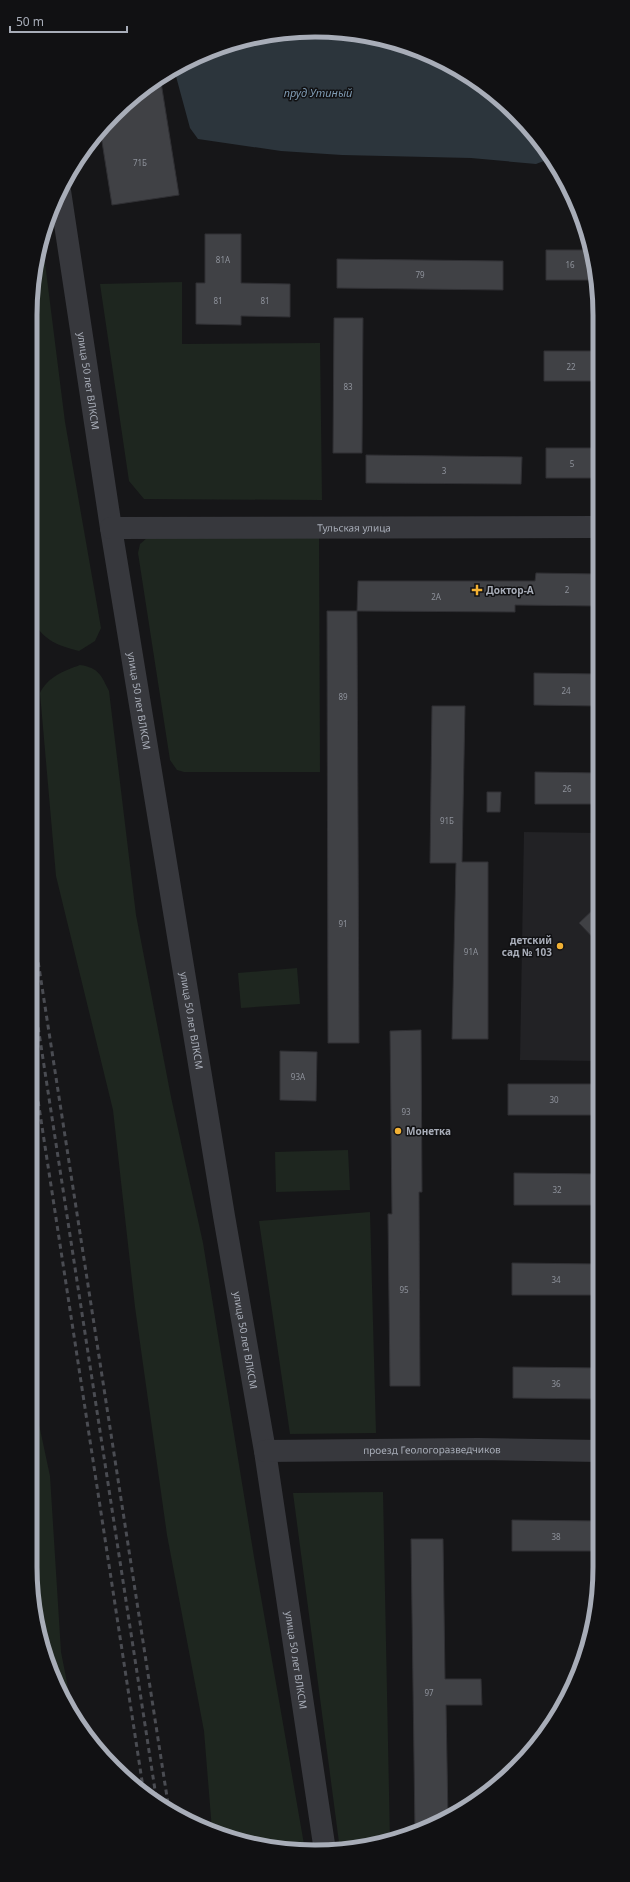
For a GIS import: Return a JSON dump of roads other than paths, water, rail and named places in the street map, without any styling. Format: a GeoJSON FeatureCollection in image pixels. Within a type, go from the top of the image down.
{"type":"FeatureCollection","features":[{"type":"Feature","properties":{"kind":"street","name":"улица 50 лет ВЛКСМ"},"geometry":{"type":"LineString","coordinates":[[62,201],[111,528],[264,1450],[323,1845]]}},
{"type":"Feature","properties":{"kind":"street","name":"Тульская улица"},"geometry":{"type":"LineString","coordinates":[[111,528],[593,527]]}},
{"type":"Feature","properties":{"kind":"street","name":"проезд Геологоразведчиков"},"geometry":{"type":"LineString","coordinates":[[264,1450],[478,1449],[593,1451]]}},
{"type":"Feature","properties":{"kind":"water","name":"пруд Утиный"},"geometry":{"type":"Polygon","coordinates":[[[315,37],[351,39],[387,46],[421,58],[454,74],[484,94],[512,118],[536,146],[546,160],[536,164],[471,158],[342,155],[281,151],[198,139],[190,128],[176,74],[209,58],[243,46],[261,42],[279,39],[315,37]]]}},
{"type":"Feature","properties":{"kind":"railway"},"geometry":{"type":"LineString","coordinates":[[37,954],[168,1803]]}},
{"type":"Feature","properties":{"kind":"railway"},"geometry":{"type":"LineString","coordinates":[[37,1020],[156,1794]]}},
{"type":"Feature","properties":{"kind":"railway"},"geometry":{"type":"LineString","coordinates":[[37,1094],[143,1785]]}},
{"type":"Feature","properties":{"kind":"place","name":"Доктор-А"},"geometry":{"type":"Point","coordinates":[477,590]}},
{"type":"Feature","properties":{"kind":"place","name":"детский сад № 103"},"geometry":{"type":"Point","coordinates":[560,946]}},
{"type":"Feature","properties":{"kind":"place","name":"Монетка"},"geometry":{"type":"Point","coordinates":[398,1131]}}]}
